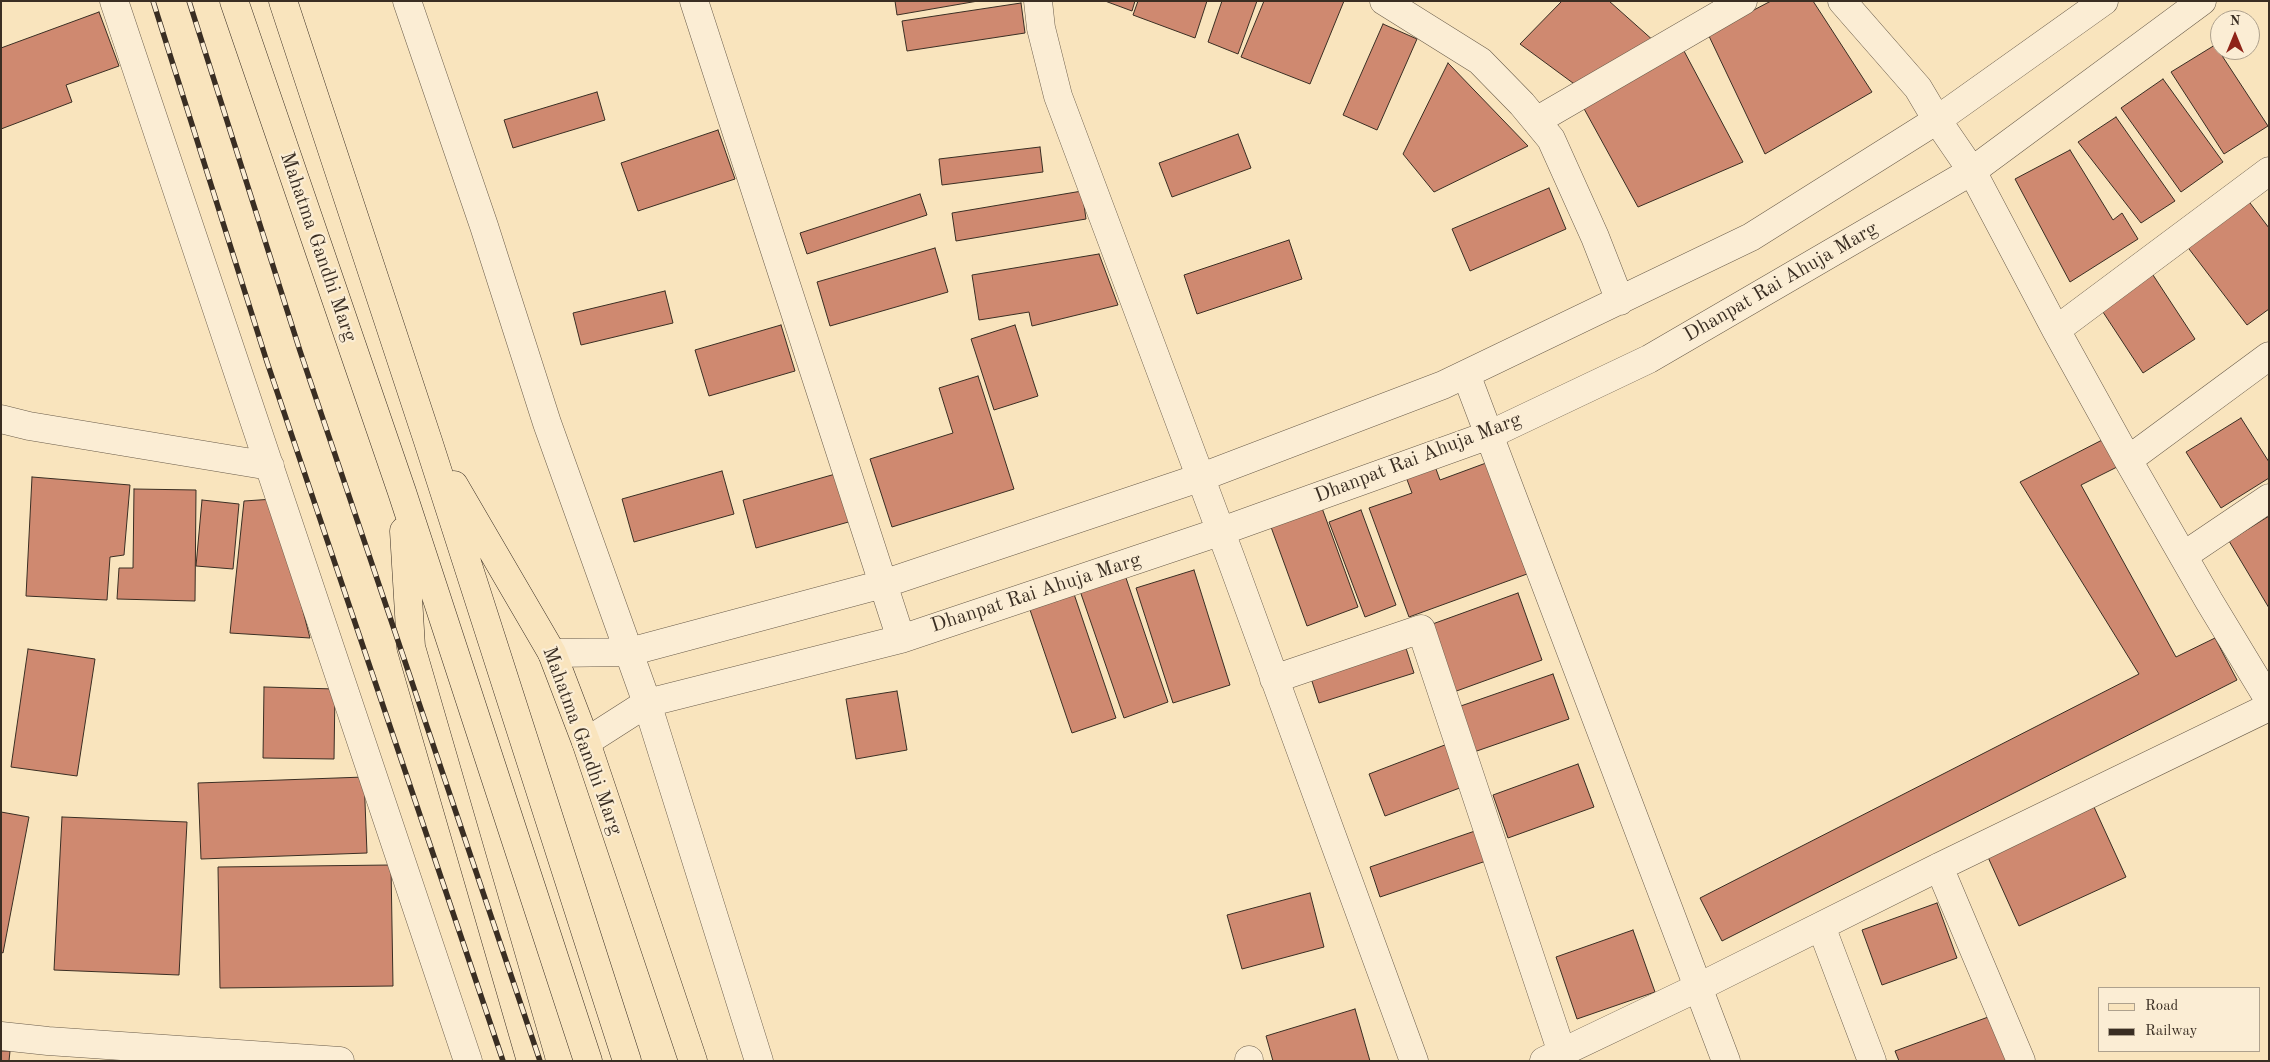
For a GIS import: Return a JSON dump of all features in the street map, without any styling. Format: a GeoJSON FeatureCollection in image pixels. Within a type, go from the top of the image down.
{"type":"FeatureCollection","features":[{"type":"Feature","properties":{"kind":"main road","name":"Mahatma Gandhi Marg"},"geometry":{"type":"LineString","coordinates":[[234,1],[402,492],[588,1061]]}},
{"type":"Feature","properties":{"kind":"main road","name":"Mahatma Gandhi Marg"},"geometry":{"type":"LineString","coordinates":[[283,1],[428,441],[627,1061]]}},
{"type":"Feature","properties":{"kind":"main road","name":"Mahatma Gandhi Marg"},"geometry":{"type":"LineString","coordinates":[[428,441],[552,654],[586,742],[693,1061]]}},
{"type":"Feature","properties":{"kind":"main road","name":"Mahatma Gandhi Marg"},"geometry":{"type":"LineString","coordinates":[[402,492],[411,647],[531,1061]]}},
{"type":"Feature","properties":{"kind":"street"},"geometry":{"type":"LineString","coordinates":[[114,1],[468,1061]]}},
{"type":"Feature","properties":{"kind":"street"},"geometry":{"type":"LineString","coordinates":[[407,1],[484,226],[547,423],[647,703],[759,1061]]}},
{"type":"Feature","properties":{"kind":"street"},"geometry":{"type":"LineString","coordinates":[[694,1],[901,639]]}},
{"type":"Feature","properties":{"kind":"street"},"geometry":{"type":"LineString","coordinates":[[1038,1],[1041,28],[1058,96],[1414,1061]]}},
{"type":"Feature","properties":{"kind":"street"},"geometry":{"type":"LineString","coordinates":[[1384,1],[1480,61],[1551,139],[1595,237],[1620,302]]}},
{"type":"Feature","properties":{"kind":"street"},"geometry":{"type":"LineString","coordinates":[[1536,121],[1743,1]]}},
{"type":"Feature","properties":{"kind":"street"},"geometry":{"type":"LineString","coordinates":[[1842,1],[1918,88],[1937,120],[1972,171],[2056,330],[2128,460],[2269,700]]}},
{"type":"Feature","properties":{"kind":"street"},"geometry":{"type":"LineString","coordinates":[[552,654],[629,652],[883,584],[1199,478],[1443,385],[1620,302],[1751,237],[1937,120],[2104,1]]}},
{"type":"Feature","properties":{"kind":"street","name":"Dhanpat Rai Ahuja Marg"},"geometry":{"type":"LineString","coordinates":[[586,742],[647,703],[901,639],[1219,532],[1489,435],[1649,359],[1972,171],[2202,1]]}},
{"type":"Feature","properties":{"kind":"street"},"geometry":{"type":"LineString","coordinates":[[2056,330],[2269,171]]}},
{"type":"Feature","properties":{"kind":"street"},"geometry":{"type":"LineString","coordinates":[[2128,460],[2269,356]]}},
{"type":"Feature","properties":{"kind":"street"},"geometry":{"type":"LineString","coordinates":[[1466,374],[1726,1061]]}},
{"type":"Feature","properties":{"kind":"street"},"geometry":{"type":"LineString","coordinates":[[1,419],[30,426],[270,466]]}},
{"type":"Feature","properties":{"kind":"street"},"geometry":{"type":"LineString","coordinates":[[2183,556],[2269,498]]}},
{"type":"Feature","properties":{"kind":"street"},"geometry":{"type":"LineString","coordinates":[[1274,679],[1421,629],[1562,1056],[1939,867],[2269,706]]}},
{"type":"Feature","properties":{"kind":"street"},"geometry":{"type":"LineString","coordinates":[[1939,867],[2021,1061]]}},
{"type":"Feature","properties":{"kind":"street"},"geometry":{"type":"LineString","coordinates":[[1821,926],[1872,1061]]}},
{"type":"Feature","properties":{"kind":"street"},"geometry":{"type":"LineString","coordinates":[[1,1036],[48,1051],[340,1061]]}},
{"type":"Feature","properties":{"kind":"building"},"geometry":{"type":"Polygon","coordinates":[[[895,1],[978,1],[897,15],[895,1]]]}},
{"type":"Feature","properties":{"kind":"building"},"geometry":{"type":"Polygon","coordinates":[[[1105,1],[1135,1],[1132,11],[1105,1]]]}},
{"type":"Feature","properties":{"kind":"building"},"geometry":{"type":"Polygon","coordinates":[[[1138,1],[1207,1],[1195,38],[1133,15],[1138,1]]]}},
{"type":"Feature","properties":{"kind":"building"},"geometry":{"type":"Polygon","coordinates":[[[1222,1],[1257,1],[1238,54],[1208,42],[1222,1]]]}},
{"type":"Feature","properties":{"kind":"building"},"geometry":{"type":"Polygon","coordinates":[[[1264,1],[1344,1],[1310,84],[1241,57],[1264,1]]]}},
{"type":"Feature","properties":{"kind":"building"},"geometry":{"type":"Polygon","coordinates":[[[1562,1],[1609,1],[1655,42],[1577,86],[1520,44],[1562,1]]]}},
{"type":"Feature","properties":{"kind":"building"},"geometry":{"type":"Polygon","coordinates":[[[1771,1],[1813,1],[1872,92],[1765,154],[1708,34],[1771,1]]]}},
{"type":"Feature","properties":{"kind":"building"},"geometry":{"type":"Polygon","coordinates":[[[1021,3],[1025,33],[907,51],[902,21],[1021,3]]]}},
{"type":"Feature","properties":{"kind":"building"},"geometry":{"type":"Polygon","coordinates":[[[99,12],[119,66],[66,85],[72,102],[1,129],[1,48],[99,12]]]}},
{"type":"Feature","properties":{"kind":"building"},"geometry":{"type":"Polygon","coordinates":[[[1383,24],[1417,39],[1377,130],[1343,115],[1383,24]]]}},
{"type":"Feature","properties":{"kind":"building"},"geometry":{"type":"Polygon","coordinates":[[[2210,48],[2210,60],[2225,60],[2268,126],[2224,154],[2171,72],[2210,48]]]}},
{"type":"Feature","properties":{"kind":"building"},"geometry":{"type":"Polygon","coordinates":[[[1684,51],[1743,162],[1638,207],[1582,105],[1684,51]]]}},
{"type":"Feature","properties":{"kind":"building"},"geometry":{"type":"Polygon","coordinates":[[[1448,63],[1528,146],[1434,192],[1403,154],[1448,63]]]}},
{"type":"Feature","properties":{"kind":"building"},"geometry":{"type":"Polygon","coordinates":[[[2163,79],[2223,162],[2181,192],[2121,108],[2163,79]]]}},
{"type":"Feature","properties":{"kind":"building"},"geometry":{"type":"Polygon","coordinates":[[[597,92],[605,120],[513,148],[504,120],[597,92]]]}},
{"type":"Feature","properties":{"kind":"building"},"geometry":{"type":"Polygon","coordinates":[[[2116,117],[2175,201],[2141,223],[2078,142],[2116,117]]]}},
{"type":"Feature","properties":{"kind":"building"},"geometry":{"type":"Polygon","coordinates":[[[718,130],[735,179],[638,211],[621,163],[718,130]]]}},
{"type":"Feature","properties":{"kind":"building"},"geometry":{"type":"Polygon","coordinates":[[[1238,134],[1251,168],[1172,197],[1159,163],[1238,134]]]}},
{"type":"Feature","properties":{"kind":"building"},"geometry":{"type":"Polygon","coordinates":[[[1040,147],[1043,172],[942,185],[939,159],[1040,147]]]}},
{"type":"Feature","properties":{"kind":"building"},"geometry":{"type":"Polygon","coordinates":[[[2070,150],[2113,220],[2122,213],[2138,239],[2070,282],[2015,179],[2070,150]]]}},
{"type":"Feature","properties":{"kind":"building"},"geometry":{"type":"Polygon","coordinates":[[[1549,188],[1566,229],[1470,271],[1452,229],[1549,188]]]}},
{"type":"Feature","properties":{"kind":"building"},"geometry":{"type":"Polygon","coordinates":[[[1082,191],[1086,219],[956,241],[952,213],[1082,191]]]}},
{"type":"Feature","properties":{"kind":"building"},"geometry":{"type":"Polygon","coordinates":[[[920,194],[927,215],[807,254],[800,233],[920,194]]]}},
{"type":"Feature","properties":{"kind":"building"},"geometry":{"type":"Polygon","coordinates":[[[2247,199],[2269,228],[2269,309],[2247,325],[2186,245],[2247,199]]]}},
{"type":"Feature","properties":{"kind":"building"},"geometry":{"type":"Polygon","coordinates":[[[1289,240],[1302,279],[1197,314],[1184,275],[1289,240]]]}},
{"type":"Feature","properties":{"kind":"building"},"geometry":{"type":"Polygon","coordinates":[[[935,248],[948,292],[830,326],[817,282],[935,248]]]}},
{"type":"Feature","properties":{"kind":"building"},"geometry":{"type":"Polygon","coordinates":[[[1099,254],[1118,305],[1032,326],[1029,312],[979,320],[972,275],[1099,254]]]}},
{"type":"Feature","properties":{"kind":"building"},"geometry":{"type":"Polygon","coordinates":[[[2153,275],[2195,339],[2143,373],[2101,309],[2153,275]]]}},
{"type":"Feature","properties":{"kind":"building"},"geometry":{"type":"Polygon","coordinates":[[[665,291],[673,323],[581,345],[573,313],[665,291]]]}},
{"type":"Feature","properties":{"kind":"building"},"geometry":{"type":"Polygon","coordinates":[[[781,325],[795,371],[709,396],[695,350],[781,325]]]}},
{"type":"Feature","properties":{"kind":"building"},"geometry":{"type":"Polygon","coordinates":[[[1015,325],[1038,396],[994,410],[971,339],[1015,325]]]}},
{"type":"Feature","properties":{"kind":"building"},"geometry":{"type":"Polygon","coordinates":[[[978,376],[1014,489],[892,527],[870,459],[953,433],[939,388],[978,376]]]}},
{"type":"Feature","properties":{"kind":"building"},"geometry":{"type":"Polygon","coordinates":[[[2241,418],[2269,462],[2269,478],[2221,508],[2186,452],[2241,418]]]}},
{"type":"Feature","properties":{"kind":"building"},"geometry":{"type":"Polygon","coordinates":[[[2110,436],[2123,464],[2081,485],[2176,657],[2215,638],[2237,680],[1722,941],[1700,898],[2139,674],[2020,482],[2110,436]]]}},
{"type":"Feature","properties":{"kind":"building"},"geometry":{"type":"Polygon","coordinates":[[[1432,458],[1440,480],[1486,463],[1527,574],[1409,617],[1369,508],[1412,493],[1403,469],[1432,458]]]}},
{"type":"Feature","properties":{"kind":"building"},"geometry":{"type":"Polygon","coordinates":[[[722,471],[734,514],[634,542],[622,499],[722,471]]]}},
{"type":"Feature","properties":{"kind":"building"},"geometry":{"type":"Polygon","coordinates":[[[839,473],[852,521],[756,548],[743,500],[839,473]]]}},
{"type":"Feature","properties":{"kind":"building"},"geometry":{"type":"Polygon","coordinates":[[[32,477],[130,485],[124,555],[110,557],[107,600],[26,596],[32,477]]]}},
{"type":"Feature","properties":{"kind":"building"},"geometry":{"type":"Polygon","coordinates":[[[134,489],[196,490],[195,601],[117,599],[119,568],[133,568],[134,489]]]}},
{"type":"Feature","properties":{"kind":"building"},"geometry":{"type":"Polygon","coordinates":[[[274,499],[310,638],[230,633],[244,501],[274,499]]]}},
{"type":"Feature","properties":{"kind":"building"},"geometry":{"type":"Polygon","coordinates":[[[202,500],[239,504],[233,569],[196,566],[202,500]]]}},
{"type":"Feature","properties":{"kind":"building"},"geometry":{"type":"Polygon","coordinates":[[[1322,508],[1358,607],[1307,626],[1271,527],[1322,508]]]}},
{"type":"Feature","properties":{"kind":"building"},"geometry":{"type":"Polygon","coordinates":[[[1361,510],[1396,605],[1365,617],[1329,522],[1361,510]]]}},
{"type":"Feature","properties":{"kind":"building"},"geometry":{"type":"Polygon","coordinates":[[[2269,516],[2269,608],[2229,541],[2269,516]]]}},
{"type":"Feature","properties":{"kind":"building"},"geometry":{"type":"Polygon","coordinates":[[[1194,570],[1230,685],[1173,703],[1136,588],[1194,570]]]}},
{"type":"Feature","properties":{"kind":"building"},"geometry":{"type":"Polygon","coordinates":[[[1124,572],[1168,702],[1124,718],[1079,588],[1124,572]]]}},
{"type":"Feature","properties":{"kind":"building"},"geometry":{"type":"Polygon","coordinates":[[[1072,588],[1116,718],[1072,733],[1028,604],[1072,588]]]}},
{"type":"Feature","properties":{"kind":"building"},"geometry":{"type":"Polygon","coordinates":[[[1518,593],[1542,660],[1451,693],[1427,626],[1518,593]]]}},
{"type":"Feature","properties":{"kind":"building"},"geometry":{"type":"Polygon","coordinates":[[[1404,642],[1414,673],[1319,703],[1309,672],[1404,642]]]}},
{"type":"Feature","properties":{"kind":"building"},"geometry":{"type":"Polygon","coordinates":[[[28,649],[95,659],[77,776],[11,767],[28,649]]]}},
{"type":"Feature","properties":{"kind":"building"},"geometry":{"type":"Polygon","coordinates":[[[1553,674],[1569,719],[1471,753],[1455,708],[1553,674]]]}},
{"type":"Feature","properties":{"kind":"building"},"geometry":{"type":"Polygon","coordinates":[[[264,687],[335,689],[334,759],[263,758],[264,687]]]}},
{"type":"Feature","properties":{"kind":"building"},"geometry":{"type":"Polygon","coordinates":[[[897,691],[907,750],[856,759],[846,699],[897,691]]]}},
{"type":"Feature","properties":{"kind":"building"},"geometry":{"type":"Polygon","coordinates":[[[1450,743],[1465,786],[1385,816],[1369,774],[1450,743]]]}},
{"type":"Feature","properties":{"kind":"building"},"geometry":{"type":"Polygon","coordinates":[[[1578,764],[1594,807],[1508,838],[1493,795],[1578,764]]]}},
{"type":"Feature","properties":{"kind":"building"},"geometry":{"type":"Polygon","coordinates":[[[364,777],[367,853],[201,859],[198,783],[364,777]]]}},
{"type":"Feature","properties":{"kind":"building"},"geometry":{"type":"Polygon","coordinates":[[[2094,807],[2126,877],[2019,926],[1987,855],[2094,807]]]}},
{"type":"Feature","properties":{"kind":"building"},"geometry":{"type":"Polygon","coordinates":[[[1,812],[29,817],[3,953],[1,952],[1,812]]]}},
{"type":"Feature","properties":{"kind":"building"},"geometry":{"type":"Polygon","coordinates":[[[62,817],[187,822],[179,975],[54,970],[62,817]]]}},
{"type":"Feature","properties":{"kind":"building"},"geometry":{"type":"Polygon","coordinates":[[[1475,831],[1486,861],[1380,897],[1370,867],[1475,831]]]}},
{"type":"Feature","properties":{"kind":"building"},"geometry":{"type":"Polygon","coordinates":[[[391,865],[393,986],[220,988],[218,867],[391,865]]]}},
{"type":"Feature","properties":{"kind":"building"},"geometry":{"type":"Polygon","coordinates":[[[1310,893],[1324,947],[1242,969],[1227,915],[1310,893]]]}},
{"type":"Feature","properties":{"kind":"building"},"geometry":{"type":"Polygon","coordinates":[[[1937,903],[1957,958],[1882,985],[1862,930],[1937,903]]]}},
{"type":"Feature","properties":{"kind":"building"},"geometry":{"type":"Polygon","coordinates":[[[1633,930],[1655,992],[1577,1019],[1556,957],[1633,930]]]}},
{"type":"Feature","properties":{"kind":"building"},"geometry":{"type":"Polygon","coordinates":[[[1355,1009],[1370,1061],[1273,1061],[1266,1036],[1355,1009]]]}},
{"type":"Feature","properties":{"kind":"building"},"geometry":{"type":"Polygon","coordinates":[[[1991,1016],[2008,1061],[1899,1061],[1895,1051],[1991,1016]]]}},
{"type":"Feature","properties":{"kind":"building"},"geometry":{"type":"Polygon","coordinates":[[[1,1051],[10,1051],[9,1061],[1,1061],[1,1051]]]}},
{"type":"Feature","properties":{"kind":"railway"},"geometry":{"type":"LineString","coordinates":[[153,1],[267,362],[503,1061]]}},
{"type":"Feature","properties":{"kind":"railway"},"geometry":{"type":"LineString","coordinates":[[189,1],[300,351],[540,1061]]}}]}
